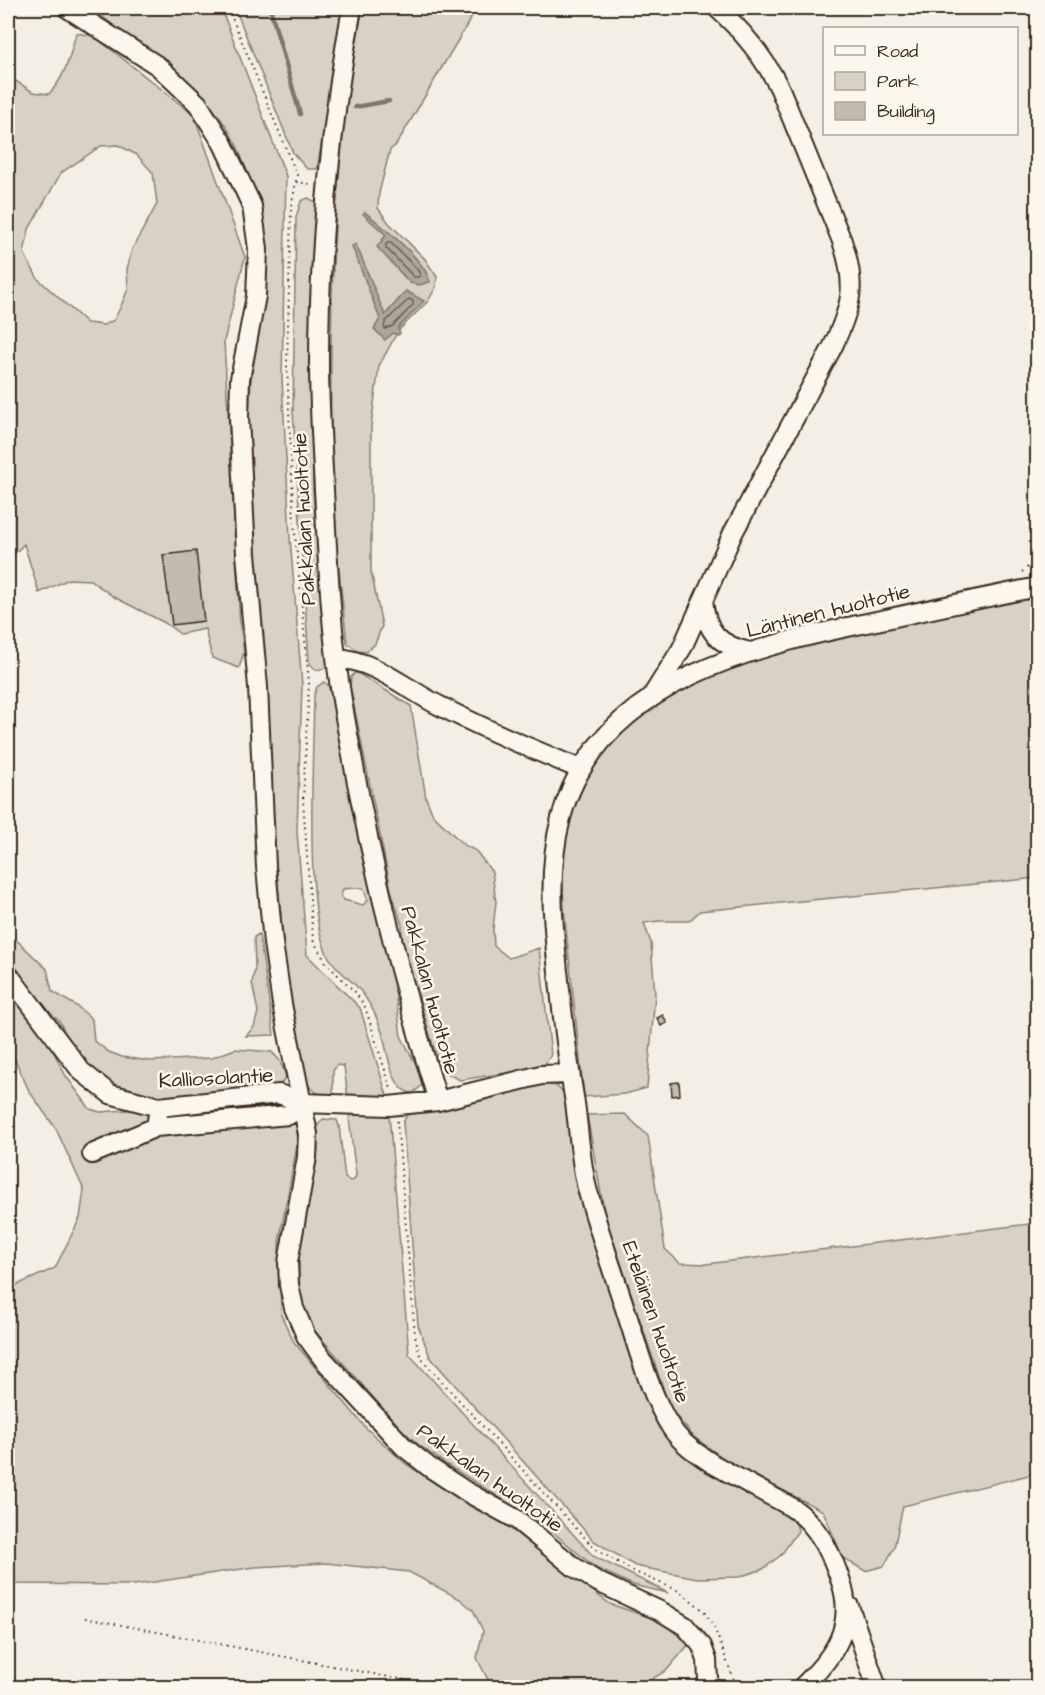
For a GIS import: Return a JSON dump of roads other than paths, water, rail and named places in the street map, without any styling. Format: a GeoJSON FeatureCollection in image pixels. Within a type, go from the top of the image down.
{"type":"FeatureCollection","features":[{"type":"Feature","properties":{"kind":"street"},"geometry":{"type":"LineString","coordinates":[[67,8],[158,66],[198,104],[223,144],[252,206],[258,249],[256,296],[240,379],[239,417],[246,554],[258,687],[266,867],[273,943],[282,1004],[303,1103],[289,1115],[156,1127],[92,1154]]}},
{"type":"Feature","properties":{"kind":"street","name":"Pakkalan huoltotie"},"geometry":{"type":"LineString","coordinates":[[352,8],[341,68],[331,150],[322,263],[319,363],[328,571],[336,658],[346,724],[377,880],[414,1024],[438,1101],[389,1106],[303,1103],[308,1134],[307,1156],[292,1230],[288,1262],[289,1285],[294,1308],[306,1336],[323,1359],[404,1447],[467,1492],[516,1519],[574,1567],[598,1582],[662,1612],[685,1626],[702,1646],[707,1660],[708,1679],[705,1688]]}},
{"type":"Feature","properties":{"kind":"street"},"geometry":{"type":"LineString","coordinates":[[651,697],[679,654],[733,533],[833,346],[844,322],[851,290],[851,275],[846,252],[780,88],[770,68],[746,35],[717,8]]}},
{"type":"Feature","properties":{"kind":"street","name":"Läntinen huoltotie"},"geometry":{"type":"LineString","coordinates":[[569,1074],[556,953],[553,900],[554,863],[562,816],[580,769],[600,741],[616,724],[651,697],[697,673],[751,652],[795,639],[1038,587]]}},
{"type":"Feature","properties":{"kind":"street"},"geometry":{"type":"LineString","coordinates":[[703,599],[704,615],[719,639],[733,648],[751,652]]}},
{"type":"Feature","properties":{"kind":"street"},"geometry":{"type":"LineString","coordinates":[[336,658],[352,659],[368,665],[436,704],[486,729],[580,769]]}},
{"type":"Feature","properties":{"kind":"street","name":"Kalliosolantie"},"geometry":{"type":"LineString","coordinates":[[8,974],[81,1071],[110,1094],[159,1107],[279,1094],[303,1103]]}},
{"type":"Feature","properties":{"kind":"street"},"geometry":{"type":"LineString","coordinates":[[438,1101],[541,1076],[569,1074]]}},
{"type":"Feature","properties":{"kind":"street","name":"Eteläinen huoltotie"},"geometry":{"type":"LineString","coordinates":[[569,1074],[586,1184],[639,1353],[660,1407],[672,1429],[699,1455],[789,1505],[804,1516],[817,1531],[833,1560],[877,1688]]}},
{"type":"Feature","properties":{"kind":"street"},"geometry":{"type":"LineString","coordinates":[[156,1127],[159,1107]]}},
{"type":"Feature","properties":{"kind":"street"},"geometry":{"type":"LineString","coordinates":[[801,1688],[820,1669],[837,1645],[844,1626],[846,1607],[844,1590]]}},
{"type":"Feature","properties":{"kind":"water"},"geometry":{"type":"Polygon","coordinates":[[[365,212],[412,254],[427,273],[430,282],[419,285],[410,283],[377,247],[386,235],[363,214],[365,212]]]}},
{"type":"Feature","properties":{"kind":"water"},"geometry":{"type":"Polygon","coordinates":[[[356,244],[385,315],[406,291],[424,301],[398,328],[400,333],[398,335],[393,333],[385,340],[374,329],[380,319],[352,246],[356,244]]]}},
{"type":"Feature","properties":{"kind":"waterway"},"geometry":{"type":"LineString","coordinates":[[270,8],[300,114]]}},
{"type":"Feature","properties":{"kind":"waterway"},"geometry":{"type":"LineString","coordinates":[[355,107],[389,101]]}}]}
